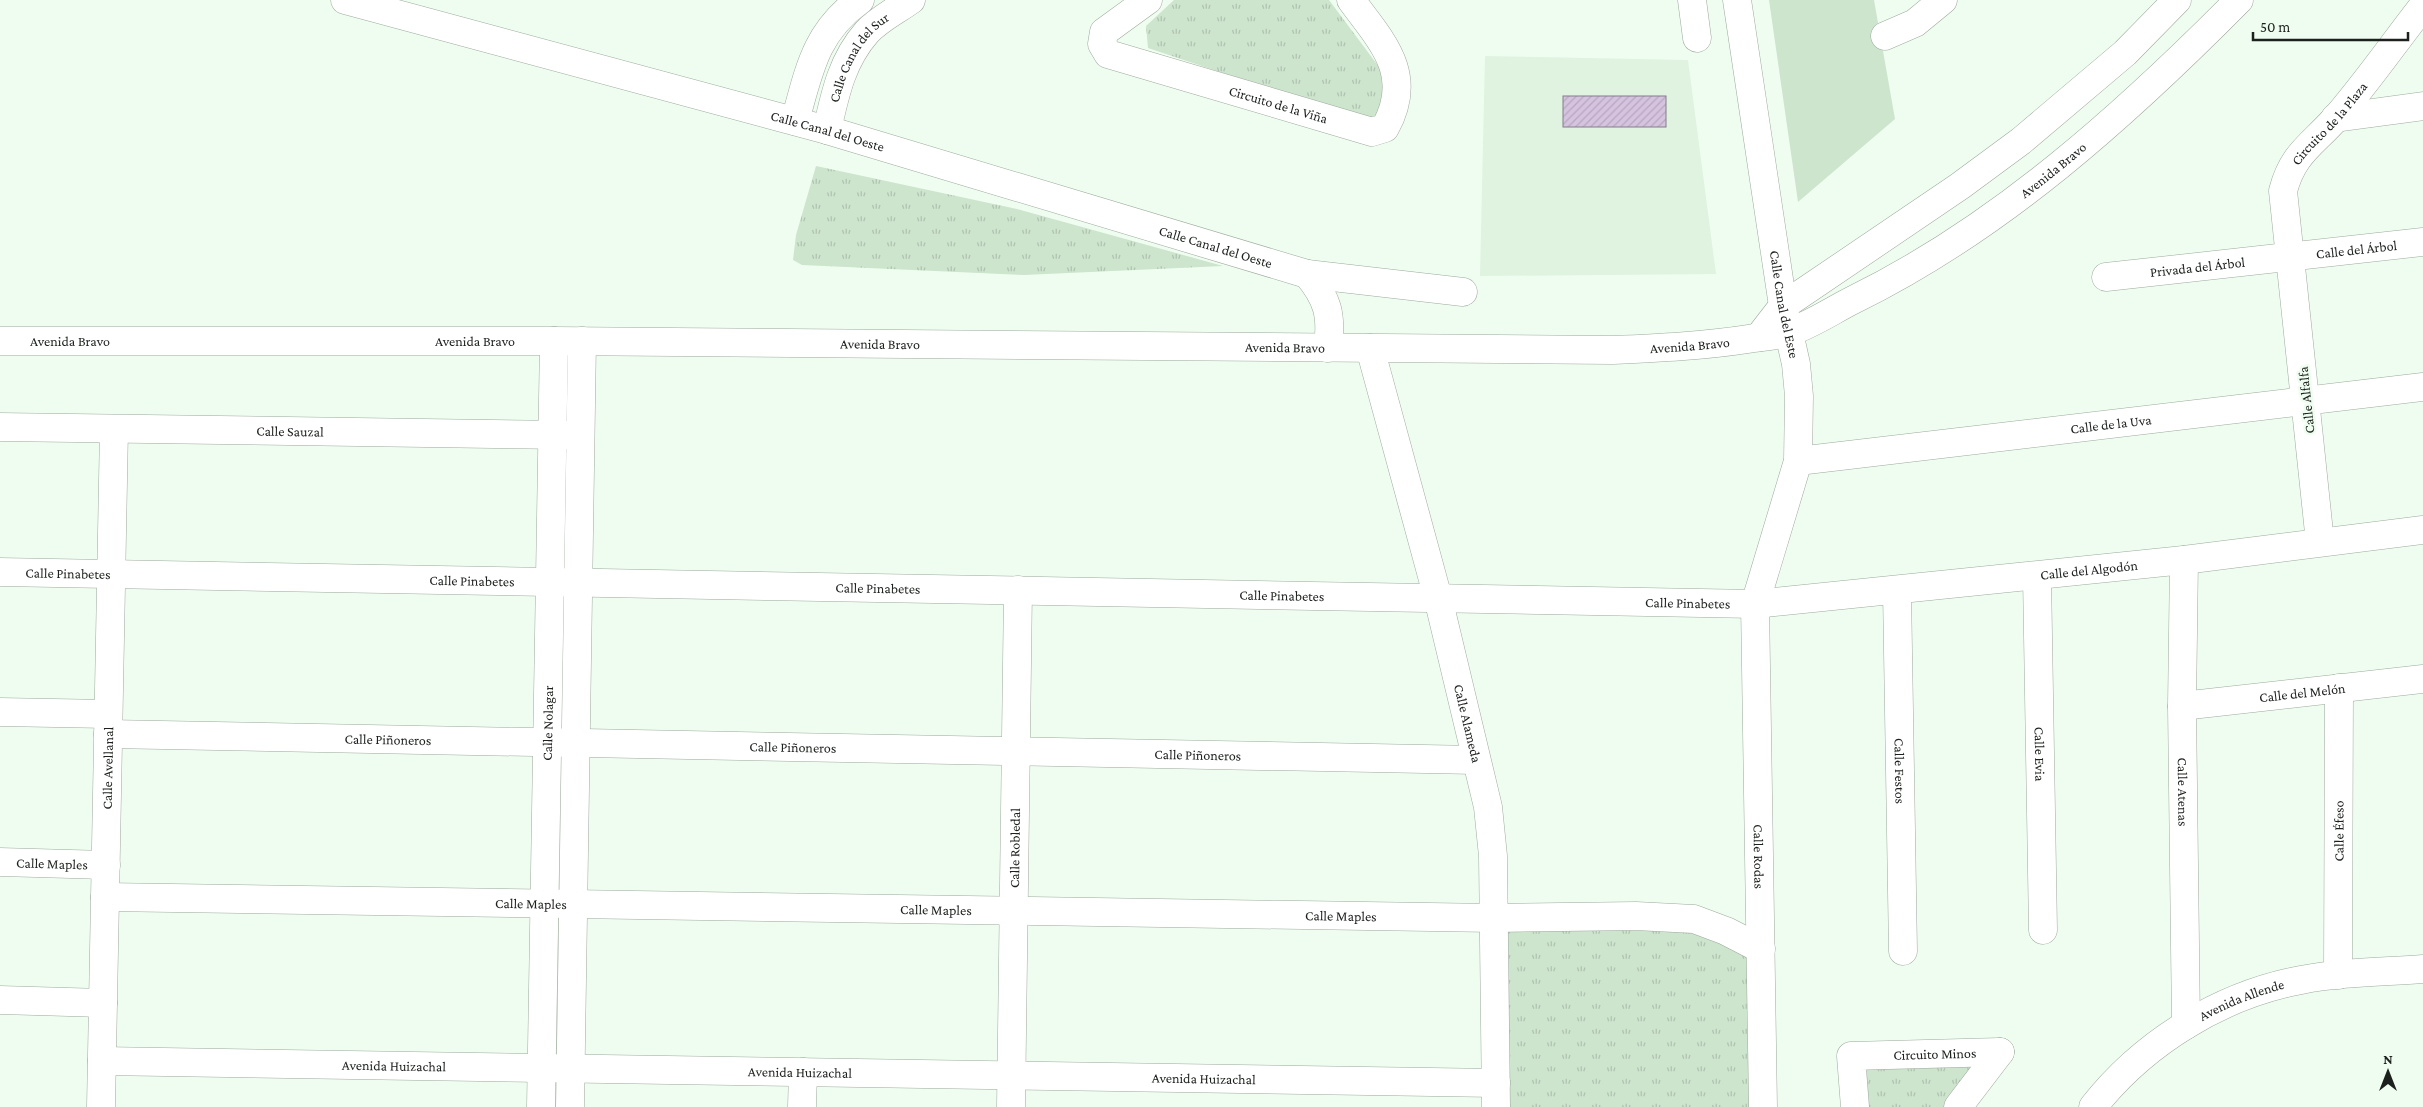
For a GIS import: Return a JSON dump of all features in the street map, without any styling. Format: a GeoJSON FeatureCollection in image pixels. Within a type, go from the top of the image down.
{"type":"FeatureCollection","features":[{"type":"Feature","properties":{"kind":"street","name":"Calle Canal del Oeste"},"geometry":{"type":"LineString","coordinates":[[345,0],[827,130],[1307,274],[1463,292]]}},
{"type":"Feature","properties":{"kind":"street"},"geometry":{"type":"LineString","coordinates":[[795,121],[810,67],[822,38],[847,10],[860,0]]}},
{"type":"Feature","properties":{"kind":"street","name":"Calle Canal del Sur"},"geometry":{"type":"LineString","coordinates":[[827,130],[836,86],[847,59],[868,31],[911,0]]}},
{"type":"Feature","properties":{"kind":"street","name":"Circuito de la Viña"},"geometry":{"type":"LineString","coordinates":[[1148,0],[1104,32],[1102,44],[1108,54],[1372,132],[1378,131],[1386,128],[1397,99],[1398,82],[1395,66],[1390,53],[1352,0]]}},
{"type":"Feature","properties":{"kind":"street"},"geometry":{"type":"LineString","coordinates":[[1692,0],[1697,38]]}},
{"type":"Feature","properties":{"kind":"street","name":"Calle Canal del Este"},"geometry":{"type":"LineString","coordinates":[[1737,0],[1799,396],[1798,461],[1755,604]]}},
{"type":"Feature","properties":{"kind":"street"},"geometry":{"type":"LineString","coordinates":[[1885,36],[1915,23],[1942,0]]}},
{"type":"Feature","properties":{"kind":"street","name":"Avenida Bravo"},"geometry":{"type":"LineString","coordinates":[[0,341],[582,341],[1613,350],[1686,347],[1759,337],[1786,319],[2021,141],[2125,53],[2177,0]]}},
{"type":"Feature","properties":{"kind":"street","name":"Avenida Bravo"},"geometry":{"type":"LineString","coordinates":[[1786,319],[1889,282],[1984,221],[2046,175],[2152,85],[2239,0]]}},
{"type":"Feature","properties":{"kind":"street","name":"Circuito de la Plaza"},"geometry":{"type":"LineString","coordinates":[[2291,258],[2283,191],[2288,171],[2298,156],[2335,118],[2423,6]]}},
{"type":"Feature","properties":{"kind":"street"},"geometry":{"type":"LineString","coordinates":[[2335,118],[2423,106]]}},
{"type":"Feature","properties":{"kind":"street"},"geometry":{"type":"LineString","coordinates":[[2021,141],[2046,175]]}},
{"type":"Feature","properties":{"kind":"street","name":"Calle del Árbol"},"geometry":{"type":"LineString","coordinates":[[2291,258],[2423,242]]}},
{"type":"Feature","properties":{"kind":"street","name":"Privada del Árbol"},"geometry":{"type":"LineString","coordinates":[[2106,277],[2291,258]]}},
{"type":"Feature","properties":{"kind":"street","name":"Calle Alfalfa"},"geometry":{"type":"LineString","coordinates":[[2291,258],[2320,542]]}},
{"type":"Feature","properties":{"kind":"street"},"geometry":{"type":"LineString","coordinates":[[1307,274],[1320,290],[1329,310],[1328,348]]}},
{"type":"Feature","properties":{"kind":"street","name":"Calle Nolagar"},"geometry":{"type":"LineString","coordinates":[[541,1107],[554,341]]}},
{"type":"Feature","properties":{"kind":"street","name":"Calle Nolagar"},"geometry":{"type":"LineString","coordinates":[[570,1107],[582,341]]}},
{"type":"Feature","properties":{"kind":"street","name":"Calle Alameda"},"geometry":{"type":"LineString","coordinates":[[1370,348],[1438,598],[1488,807],[1493,856],[1496,1095]]}},
{"type":"Feature","properties":{"kind":"street","name":"Calle de la Uva"},"geometry":{"type":"LineString","coordinates":[[1798,461],[2423,387]]}},
{"type":"Feature","properties":{"kind":"street","name":"Calle Sauzal"},"geometry":{"type":"LineString","coordinates":[[0,427],[581,435]]}},
{"type":"Feature","properties":{"kind":"street","name":"Calle Avellanal"},"geometry":{"type":"LineString","coordinates":[[101,1107],[114,429]]}},
{"type":"Feature","properties":{"kind":"street","name":"Calle del Algodón"},"geometry":{"type":"LineString","coordinates":[[1755,604],[1897,591],[2184,560],[2423,530]]}},
{"type":"Feature","properties":{"kind":"street","name":"Calle Atenas"},"geometry":{"type":"LineString","coordinates":[[2184,560],[2182,706],[2186,1025]]}},
{"type":"Feature","properties":{"kind":"street","name":"Calle Pinabetes"},"geometry":{"type":"LineString","coordinates":[[0,572],[1755,604]]}},
{"type":"Feature","properties":{"kind":"street","name":"Calle Evia"},"geometry":{"type":"LineString","coordinates":[[2037,576],[2043,930]]}},
{"type":"Feature","properties":{"kind":"street","name":"Calle Robledal"},"geometry":{"type":"LineString","coordinates":[[1011,1107],[1018,590]]}},
{"type":"Feature","properties":{"kind":"street","name":"Calle Festos"},"geometry":{"type":"LineString","coordinates":[[1897,591],[1903,951]]}},
{"type":"Feature","properties":{"kind":"street","name":"Calle Rodas"},"geometry":{"type":"LineString","coordinates":[[1755,604],[1763,1107]]}},
{"type":"Feature","properties":{"kind":"street","name":"Calle del Melón"},"geometry":{"type":"LineString","coordinates":[[2182,706],[2423,679]]}},
{"type":"Feature","properties":{"kind":"street","name":"Calle Éfeso"},"geometry":{"type":"LineString","coordinates":[[2338,688],[2338,975]]}},
{"type":"Feature","properties":{"kind":"street","name":"Calle Piñoneros"},"geometry":{"type":"LineString","coordinates":[[0,712],[108,724],[547,743],[1476,760]]}},
{"type":"Feature","properties":{"kind":"street","name":"Calle Maples"},"geometry":{"type":"LineString","coordinates":[[0,862],[106,865]]}},
{"type":"Feature","properties":{"kind":"street","name":"Calle Maples"},"geometry":{"type":"LineString","coordinates":[[105,897],[1494,918],[1636,916],[1694,919],[1726,931],[1761,949]]}},
{"type":"Feature","properties":{"kind":"street","name":"Avenida Allende"},"geometry":{"type":"LineString","coordinates":[[2093,1107],[2107,1090],[2152,1048],[2186,1025],[2216,1009],[2255,993],[2300,980],[2338,975],[2423,969]]}},
{"type":"Feature","properties":{"kind":"street"},"geometry":{"type":"LineString","coordinates":[[0,1000],[103,1003]]}},
{"type":"Feature","properties":{"kind":"street","name":"Circuito Minos"},"geometry":{"type":"LineString","coordinates":[[1855,1107],[1851,1056],[2000,1052],[1958,1107]]}},
{"type":"Feature","properties":{"kind":"street","name":"Avenida Huizachal"},"geometry":{"type":"LineString","coordinates":[[102,1061],[1011,1075],[1496,1095]]}},
{"type":"Feature","properties":{"kind":"street"},"geometry":{"type":"LineString","coordinates":[[802,1107],[803,1072]]}},
{"type":"Feature","properties":{"kind":"shaded area"},"geometry":{"type":"Polygon","coordinates":[[[1485,56],[1688,60],[1716,274],[1480,276],[1485,56]]]}},
{"type":"Feature","properties":{"kind":"green space"},"geometry":{"type":"Polygon","coordinates":[[[1174,0],[1329,0],[1388,79],[1385,111],[1372,117],[1327,108],[1148,48],[1146,26],[1174,0]]]}},
{"type":"Feature","properties":{"kind":"green space"},"geometry":{"type":"Polygon","coordinates":[[[1769,0],[1874,0],[1895,119],[1798,202],[1769,0]]]}},
{"type":"Feature","properties":{"kind":"green space"},"geometry":{"type":"Polygon","coordinates":[[[816,166],[1017,209],[1223,266],[1024,275],[802,265],[793,260],[796,235],[816,166]]]}},
{"type":"Feature","properties":{"kind":"green space"},"geometry":{"type":"Polygon","coordinates":[[[1496,921],[1692,922],[1758,950],[1760,1107],[1498,1107],[1496,921]]]}},
{"type":"Feature","properties":{"kind":"green space"},"geometry":{"type":"Polygon","coordinates":[[[1995,1054],[1955,1107],[1857,1107],[1854,1059],[1995,1054]]]}},
{"type":"Feature","properties":{"kind":"building"},"geometry":{"type":"Polygon","coordinates":[[[1563,96],[1666,96],[1666,127],[1563,127],[1563,96]]]}}]}
